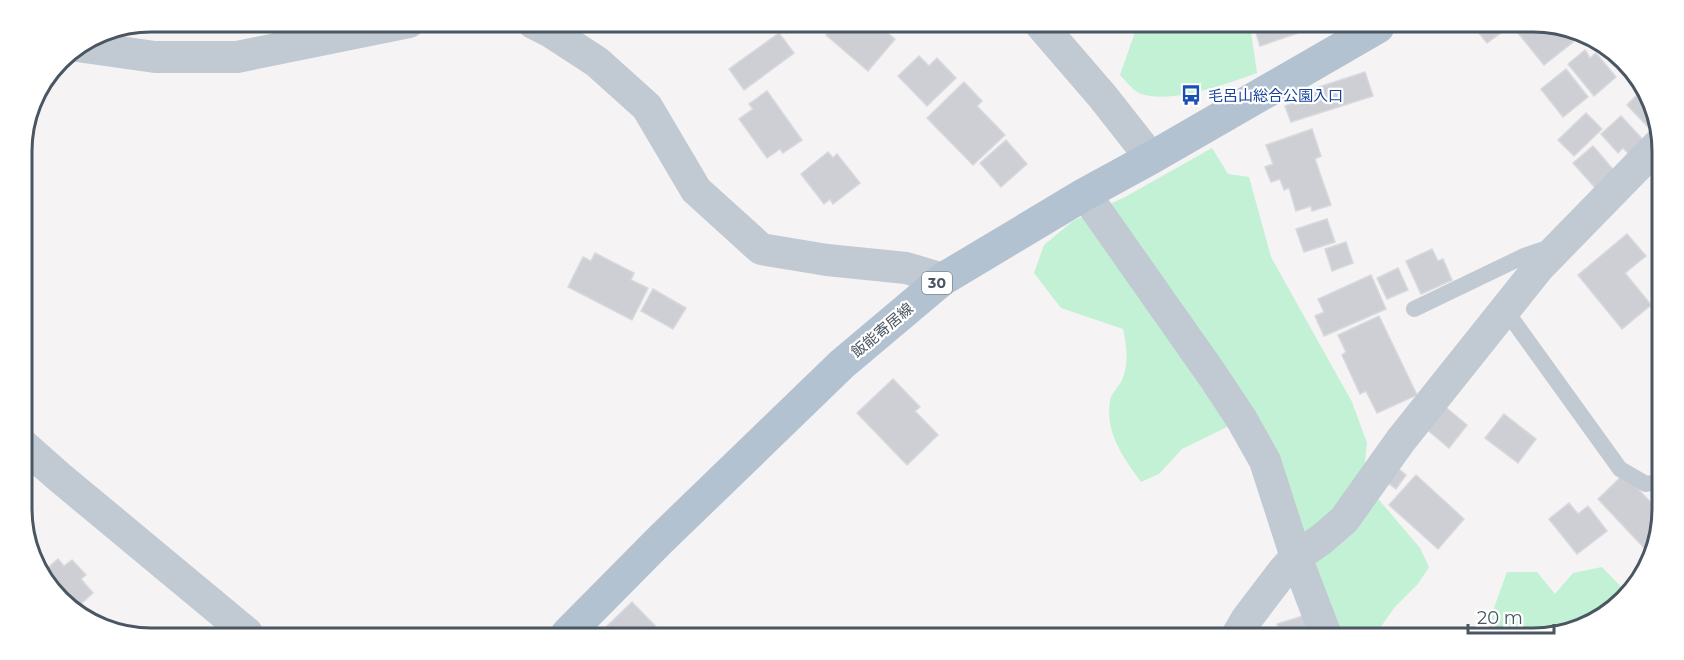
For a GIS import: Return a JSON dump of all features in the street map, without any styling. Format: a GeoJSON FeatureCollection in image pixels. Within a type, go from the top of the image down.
{"type":"FeatureCollection","features":[{"type":"Feature","properties":{"kind":"main road","name":"飯能寄居線"},"geometry":{"type":"LineString","coordinates":[[573,628],[660,540],[842,364],[943,279],[1085,194],[1369,32]]}},
{"type":"Feature","properties":{"kind":"street"},"geometry":{"type":"LineString","coordinates":[[88,49],[155,57],[237,57],[360,32]]}},
{"type":"Feature","properties":{"kind":"street"},"geometry":{"type":"LineString","coordinates":[[552,32],[597,62],[647,107],[696,190],[761,249],[827,260],[906,268],[943,279]]}},
{"type":"Feature","properties":{"kind":"street"},"geometry":{"type":"LineString","coordinates":[[1047,32],[1151,158]]}},
{"type":"Feature","properties":{"kind":"street"},"geometry":{"type":"LineString","coordinates":[[1241,628],[1296,557],[1344,520],[1401,440],[1539,267],[1652,151]]}},
{"type":"Feature","properties":{"kind":"street"},"geometry":{"type":"LineString","coordinates":[[1085,194],[1213,376],[1248,430],[1265,461],[1296,557],[1323,628]]}},
{"type":"Feature","properties":{"kind":"street"},"geometry":{"type":"LineString","coordinates":[[32,453],[241,628]]}},
{"type":"Feature","properties":{"kind":"lane"},"geometry":{"type":"LineString","coordinates":[[1414,309],[1524,256],[1565,241]]}},
{"type":"Feature","properties":{"kind":"lane"},"geometry":{"type":"LineString","coordinates":[[1504,308],[1620,469],[1646,484],[1652,483]]}},
{"type":"Feature","properties":{"kind":"green space"},"geometry":{"type":"Polygon","coordinates":[[[1135,32],[1251,32],[1257,73],[1184,95],[1141,94],[1120,75],[1135,32]]]}},
{"type":"Feature","properties":{"kind":"green space"},"geometry":{"type":"Polygon","coordinates":[[[1212,148],[1228,174],[1249,177],[1271,257],[1352,402],[1367,443],[1363,481],[1420,548],[1429,567],[1418,584],[1394,608],[1380,628],[1340,628],[1332,617],[1233,424],[1182,449],[1159,474],[1141,482],[1122,454],[1113,434],[1109,413],[1111,398],[1126,368],[1123,329],[1061,308],[1034,273],[1044,245],[1073,221],[1125,197],[1212,148]]]}},
{"type":"Feature","properties":{"kind":"green space"},"geometry":{"type":"Polygon","coordinates":[[[1602,567],[1623,588],[1593,613],[1571,622],[1541,628],[1496,628],[1491,616],[1507,572],[1537,572],[1555,594],[1573,573],[1602,567]]]}},
{"type":"Feature","properties":{"kind":"building"},"geometry":{"type":"Polygon","coordinates":[[[828,32],[886,32],[895,39],[868,71],[826,35],[828,32]]]}},
{"type":"Feature","properties":{"kind":"building"},"geometry":{"type":"Polygon","coordinates":[[[1256,32],[1298,33],[1260,46],[1256,32]]]}},
{"type":"Feature","properties":{"kind":"building"},"geometry":{"type":"Polygon","coordinates":[[[1478,32],[1502,32],[1487,43],[1478,32]]]}},
{"type":"Feature","properties":{"kind":"building"},"geometry":{"type":"Polygon","coordinates":[[[1517,32],[1549,33],[1570,38],[1573,42],[1544,65],[1517,32]]]}},
{"type":"Feature","properties":{"kind":"building"},"geometry":{"type":"Polygon","coordinates":[[[779,33],[794,53],[744,90],[729,69],[779,33]]]}},
{"type":"Feature","properties":{"kind":"building"},"geometry":{"type":"Polygon","coordinates":[[[1585,50],[1590,58],[1596,53],[1616,77],[1594,96],[1568,64],[1585,50]]]}},
{"type":"Feature","properties":{"kind":"building"},"geometry":{"type":"Polygon","coordinates":[[[919,56],[929,66],[937,58],[956,78],[927,106],[898,76],[919,56]]]}},
{"type":"Feature","properties":{"kind":"building"},"geometry":{"type":"Polygon","coordinates":[[[1566,69],[1588,97],[1563,117],[1541,89],[1566,69]]]}},
{"type":"Feature","properties":{"kind":"building"},"geometry":{"type":"Polygon","coordinates":[[[1365,72],[1373,96],[1291,122],[1285,106],[1293,103],[1291,96],[1365,72]]]}},
{"type":"Feature","properties":{"kind":"building"},"geometry":{"type":"Polygon","coordinates":[[[964,82],[982,101],[977,106],[1005,135],[973,165],[927,118],[964,82]]]}},
{"type":"Feature","properties":{"kind":"building"},"geometry":{"type":"Polygon","coordinates":[[[767,91],[802,140],[783,153],[780,149],[767,158],[739,119],[753,109],[749,104],[767,91]]]}},
{"type":"Feature","properties":{"kind":"building"},"geometry":{"type":"Polygon","coordinates":[[[1638,94],[1650,128],[1627,105],[1638,94]]]}},
{"type":"Feature","properties":{"kind":"building"},"geometry":{"type":"Polygon","coordinates":[[[1586,113],[1602,129],[1574,156],[1558,140],[1586,113]]]}},
{"type":"Feature","properties":{"kind":"building"},"geometry":{"type":"Polygon","coordinates":[[[1621,116],[1646,143],[1631,156],[1623,148],[1618,153],[1601,134],[1621,116]]]}},
{"type":"Feature","properties":{"kind":"building"},"geometry":{"type":"Polygon","coordinates":[[[1312,129],[1321,156],[1315,159],[1331,205],[1312,211],[1311,206],[1296,211],[1289,188],[1284,190],[1280,179],[1271,182],[1265,167],[1273,164],[1266,145],[1312,129]]]}},
{"type":"Feature","properties":{"kind":"building"},"geometry":{"type":"Polygon","coordinates":[[[1006,140],[1027,164],[1001,187],[980,163],[1006,140]]]}},
{"type":"Feature","properties":{"kind":"building"},"geometry":{"type":"Polygon","coordinates":[[[1593,146],[1617,174],[1598,191],[1573,163],[1593,146]]]}},
{"type":"Feature","properties":{"kind":"building"},"geometry":{"type":"Polygon","coordinates":[[[828,152],[833,158],[837,154],[860,183],[833,204],[830,199],[824,204],[801,174],[828,152]]]}},
{"type":"Feature","properties":{"kind":"building"},"geometry":{"type":"Polygon","coordinates":[[[1327,219],[1335,242],[1304,252],[1296,229],[1327,219]]]}},
{"type":"Feature","properties":{"kind":"building"},"geometry":{"type":"Polygon","coordinates":[[[1627,234],[1646,256],[1625,273],[1651,305],[1622,329],[1578,275],[1627,234]]]}},
{"type":"Feature","properties":{"kind":"building"},"geometry":{"type":"Polygon","coordinates":[[[1346,242],[1353,263],[1332,271],[1325,249],[1346,242]]]}},
{"type":"Feature","properties":{"kind":"building"},"geometry":{"type":"Polygon","coordinates":[[[1432,249],[1438,261],[1443,259],[1452,280],[1421,294],[1406,261],[1432,249]]]}},
{"type":"Feature","properties":{"kind":"building"},"geometry":{"type":"Polygon","coordinates":[[[595,253],[634,273],[631,280],[648,288],[632,320],[568,287],[583,257],[591,261],[595,253]]]}},
{"type":"Feature","properties":{"kind":"building"},"geometry":{"type":"Polygon","coordinates":[[[1398,268],[1408,290],[1387,299],[1377,278],[1398,268]]]}},
{"type":"Feature","properties":{"kind":"building"},"geometry":{"type":"Polygon","coordinates":[[[1371,275],[1386,309],[1324,336],[1315,316],[1324,312],[1318,299],[1371,275]]]}},
{"type":"Feature","properties":{"kind":"building"},"geometry":{"type":"Polygon","coordinates":[[[653,289],[686,308],[673,329],[641,311],[653,289]]]}},
{"type":"Feature","properties":{"kind":"building"},"geometry":{"type":"Polygon","coordinates":[[[1379,316],[1417,395],[1377,413],[1366,391],[1360,394],[1342,355],[1346,352],[1338,335],[1379,316]]]}},
{"type":"Feature","properties":{"kind":"building"},"geometry":{"type":"Polygon","coordinates":[[[893,379],[920,407],[915,411],[938,435],[907,465],[857,413],[893,379]]]}},
{"type":"Feature","properties":{"kind":"building"},"geometry":{"type":"Polygon","coordinates":[[[1443,405],[1467,425],[1449,448],[1425,428],[1443,405]]]}},
{"type":"Feature","properties":{"kind":"building"},"geometry":{"type":"Polygon","coordinates":[[[1504,414],[1536,439],[1518,463],[1485,438],[1504,414]]]}},
{"type":"Feature","properties":{"kind":"building"},"geometry":{"type":"Polygon","coordinates":[[[1399,469],[1406,475],[1396,489],[1388,483],[1399,469]]]}},
{"type":"Feature","properties":{"kind":"building"},"geometry":{"type":"Polygon","coordinates":[[[1624,474],[1652,504],[1650,532],[1645,549],[1598,499],[1624,474]]]}},
{"type":"Feature","properties":{"kind":"building"},"geometry":{"type":"Polygon","coordinates":[[[1416,475],[1464,519],[1438,549],[1389,505],[1416,475]]]}},
{"type":"Feature","properties":{"kind":"building"},"geometry":{"type":"Polygon","coordinates":[[[1569,503],[1578,514],[1588,506],[1607,531],[1577,554],[1549,519],[1569,503]]]}},
{"type":"Feature","properties":{"kind":"building"},"geometry":{"type":"Polygon","coordinates":[[[58,559],[64,566],[72,560],[86,575],[81,579],[93,593],[80,605],[61,588],[48,568],[58,559]]]}},
{"type":"Feature","properties":{"kind":"building"},"geometry":{"type":"Polygon","coordinates":[[[632,602],[657,628],[605,628],[632,602]]]}},
{"type":"Feature","properties":{"kind":"building"},"geometry":{"type":"Polygon","coordinates":[[[1303,616],[1307,628],[1278,628],[1277,624],[1303,616]]]}},
{"type":"Feature","properties":{"kind":"place","name":"毛呂山総合公園入口"},"geometry":{"type":"Point","coordinates":[1191,95]}}]}
